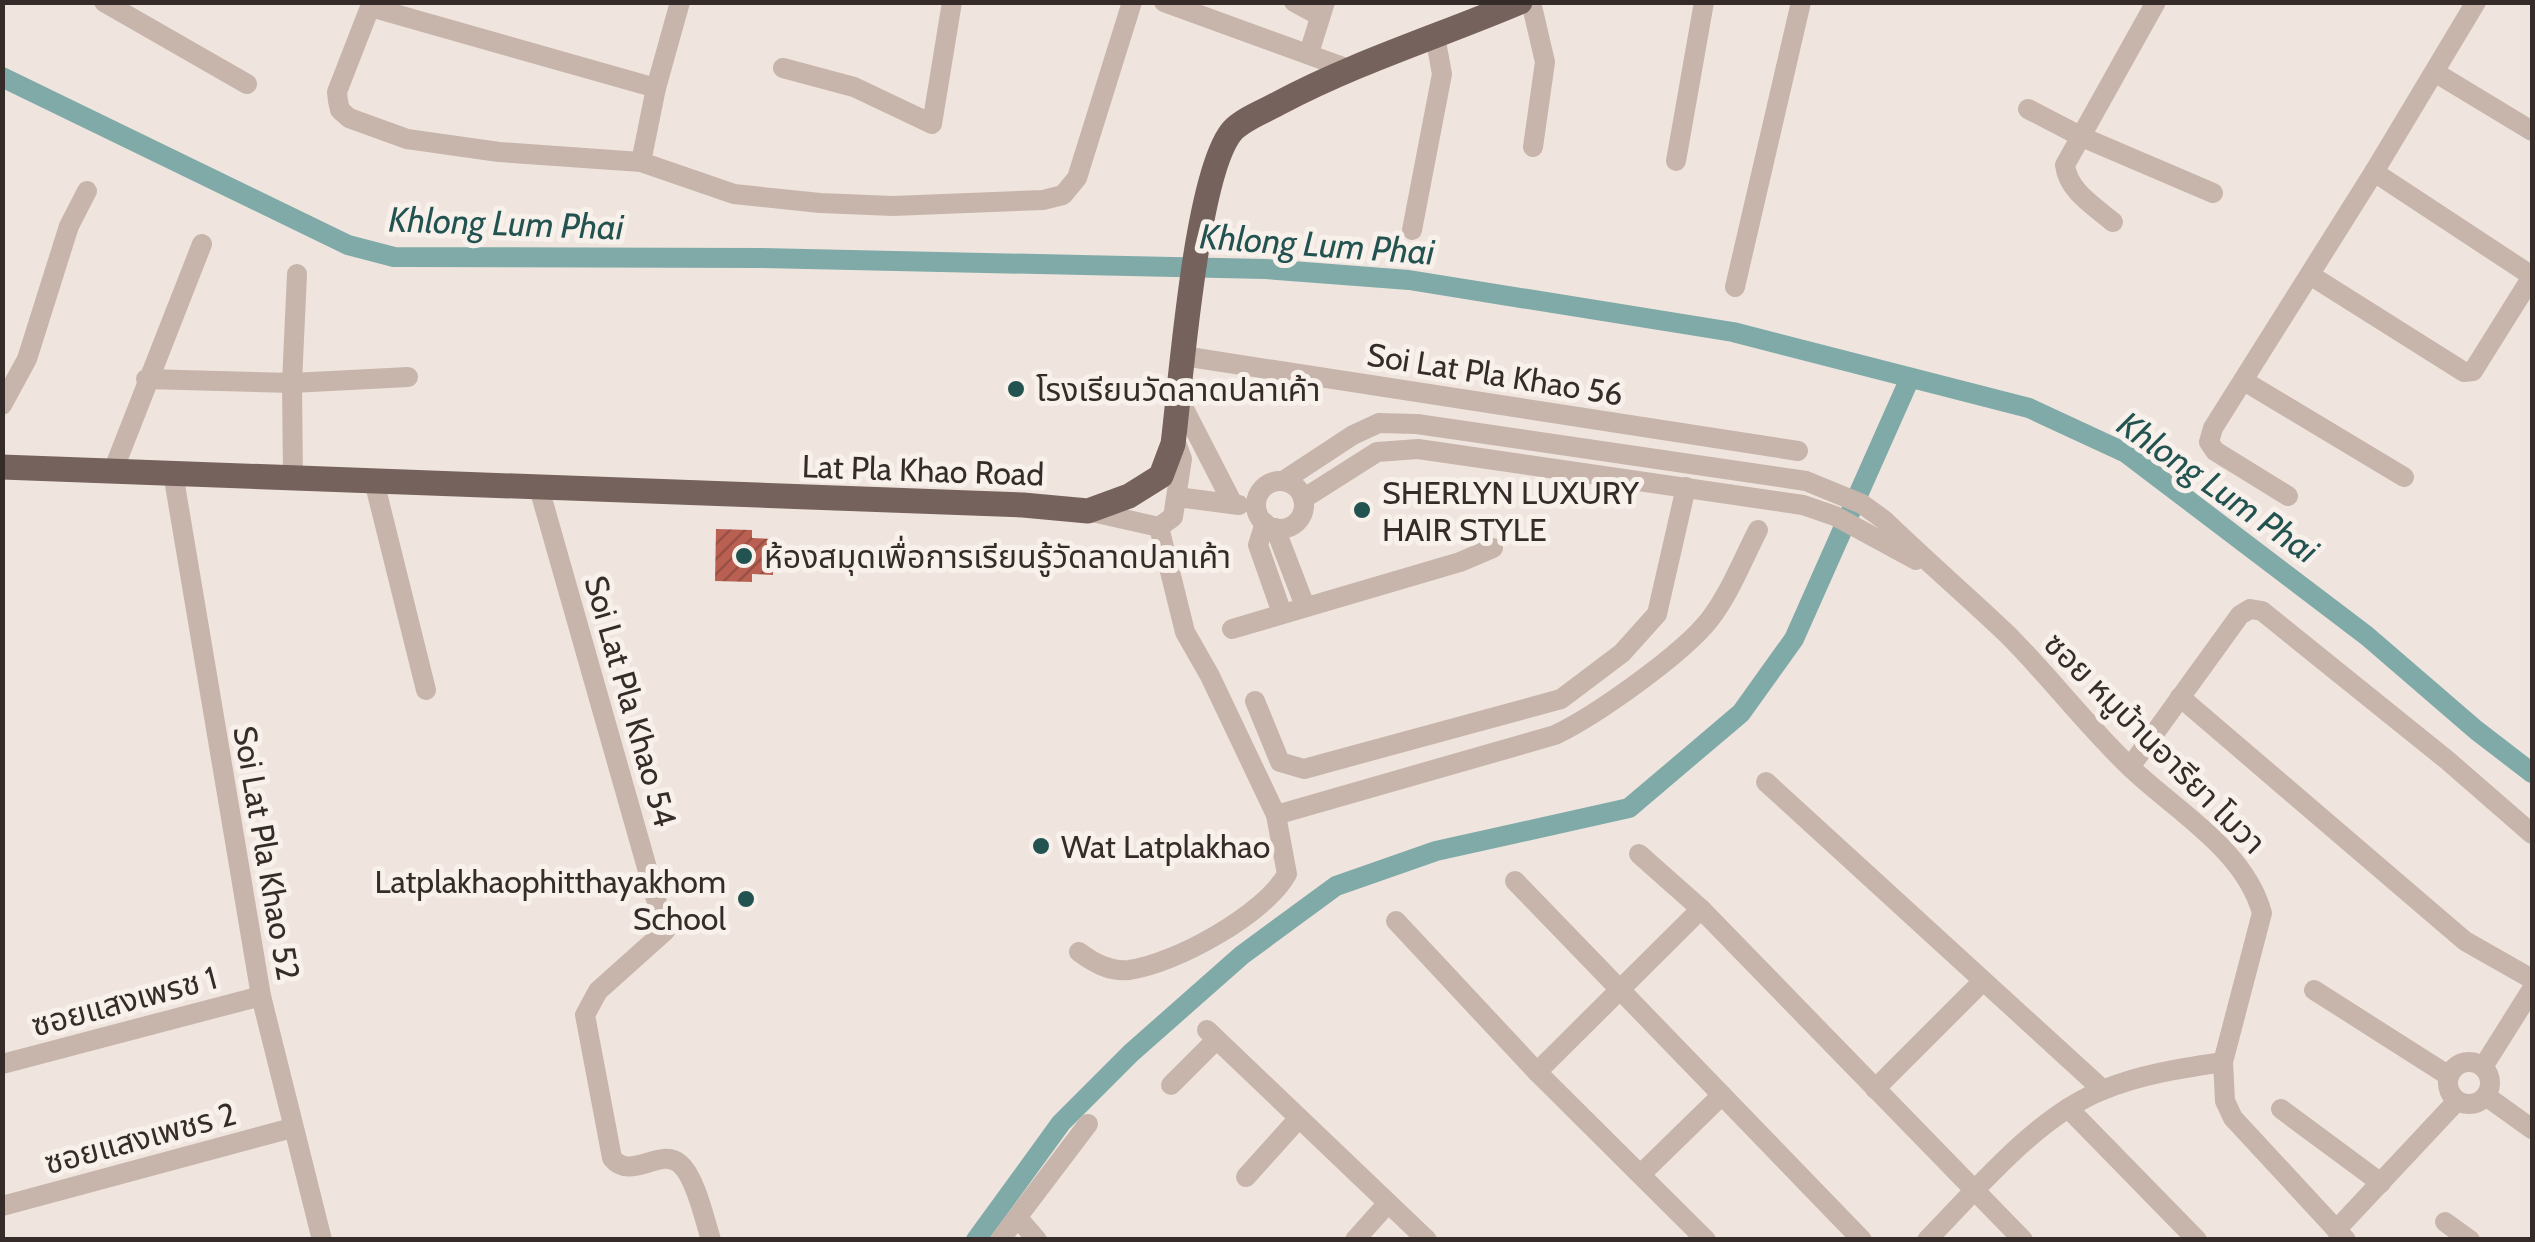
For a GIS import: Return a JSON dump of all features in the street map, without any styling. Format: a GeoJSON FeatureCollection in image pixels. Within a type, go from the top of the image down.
{"type":"FeatureCollection","features":[{"type":"Feature","properties":{"kind":"main road","name":"Lat Pla Khao Road"},"geometry":{"type":"LineString","coordinates":[[2,467],[1024,505],[1088,511],[1129,496],[1161,476],[1174,437],[1191,286],[1214,173],[1232,132],[1296,94],[1519,3]]}},
{"type":"Feature","properties":{"kind":"street"},"geometry":{"type":"LineString","coordinates":[[104,2],[247,84]]}},
{"type":"Feature","properties":{"kind":"street"},"geometry":{"type":"LineString","coordinates":[[641,162],[680,2]]}},
{"type":"Feature","properties":{"kind":"street"},"geometry":{"type":"LineString","coordinates":[[783,68],[854,87],[932,124],[952,2]]}},
{"type":"Feature","properties":{"kind":"street"},"geometry":{"type":"LineString","coordinates":[[656,88],[371,5],[337,92],[340,110],[349,118],[407,140],[498,152],[641,162],[734,194],[893,206],[1043,200],[1063,195],[1078,178],[1132,2]]}},
{"type":"Feature","properties":{"kind":"street"},"geometry":{"type":"LineString","coordinates":[[1294,2],[1322,9],[1310,53]]}},
{"type":"Feature","properties":{"kind":"street"},"geometry":{"type":"LineString","coordinates":[[1676,161],[1704,2]]}},
{"type":"Feature","properties":{"kind":"street"},"geometry":{"type":"LineString","coordinates":[[1735,287],[1802,2]]}},
{"type":"Feature","properties":{"kind":"street"},"geometry":{"type":"LineString","coordinates":[[2113,222],[2066,179],[2065,166],[2156,2]]}},
{"type":"Feature","properties":{"kind":"street"},"geometry":{"type":"LineString","coordinates":[[2288,496],[2210,447],[2213,428],[2436,73],[2476,2]]}},
{"type":"Feature","properties":{"kind":"street"},"geometry":{"type":"LineString","coordinates":[[1165,3],[1351,70]]}},
{"type":"Feature","properties":{"kind":"street"},"geometry":{"type":"LineString","coordinates":[[1519,3],[1545,62],[1533,146]]}},
{"type":"Feature","properties":{"kind":"street"},"geometry":{"type":"LineString","coordinates":[[1412,230],[1442,74],[1435,36]]}},
{"type":"Feature","properties":{"kind":"street"},"geometry":{"type":"LineString","coordinates":[[2436,73],[2532,131]]}},
{"type":"Feature","properties":{"kind":"street"},"geometry":{"type":"LineString","coordinates":[[2028,109],[2082,137],[2213,193]]}},
{"type":"Feature","properties":{"kind":"street"},"geometry":{"type":"LineString","coordinates":[[2310,276],[2464,372],[2474,371],[2528,283],[2528,274],[2374,172]]}},
{"type":"Feature","properties":{"kind":"street"},"geometry":{"type":"LineString","coordinates":[[2,405],[26,360],[69,226],[87,191]]}},
{"type":"Feature","properties":{"kind":"street"},"geometry":{"type":"LineString","coordinates":[[112,471],[202,244]]}},
{"type":"Feature","properties":{"kind":"street"},"geometry":{"type":"LineString","coordinates":[[294,478],[292,383],[298,274]]}},
{"type":"Feature","properties":{"kind":"street","name":"Soi Lat Pla Khao 56"},"geometry":{"type":"LineString","coordinates":[[1183,356],[1798,451]]}},
{"type":"Feature","properties":{"kind":"street"},"geometry":{"type":"LineString","coordinates":[[146,379],[292,383],[408,377]]}},
{"type":"Feature","properties":{"kind":"street"},"geometry":{"type":"LineString","coordinates":[[2244,381],[2404,477]]}},
{"type":"Feature","properties":{"kind":"street"},"geometry":{"type":"LineString","coordinates":[[1179,399],[1233,504]]}},
{"type":"Feature","properties":{"kind":"street"},"geometry":{"type":"LineString","coordinates":[[1305,606],[1266,520],[1264,488],[1283,481],[1353,435],[1379,423],[1456,430],[1806,481],[1862,504],[1878,528]]}},
{"type":"Feature","properties":{"kind":"street"},"geometry":{"type":"LineString","coordinates":[[1088,511],[1158,527],[1173,517],[1182,459],[1174,437]]}},
{"type":"Feature","properties":{"kind":"street"},"geometry":{"type":"LineString","coordinates":[[1303,499],[1376,452],[1418,449],[1686,486],[1818,509],[1878,528]]}},
{"type":"Feature","properties":{"kind":"street","name":"Soi Lat Pla Khao 52"},"geometry":{"type":"LineString","coordinates":[[173,474],[261,996],[322,1240]]}},
{"type":"Feature","properties":{"kind":"street"},"geometry":{"type":"LineString","coordinates":[[374,481],[426,690]]}},
{"type":"Feature","properties":{"kind":"street"},"geometry":{"type":"LineString","coordinates":[[1176,497],[1233,504],[1283,528],[1298,522],[1303,499],[1296,487],[1283,481]]}},
{"type":"Feature","properties":{"kind":"street"},"geometry":{"type":"LineString","coordinates":[[1255,702],[1280,762],[1304,769],[1561,700],[1622,654],[1657,614],[1686,486]]}},
{"type":"Feature","properties":{"kind":"street","name":"Soi Lat Pla Khao 54"},"geometry":{"type":"LineString","coordinates":[[539,488],[665,931],[598,992],[585,1015],[612,1158],[616,1164],[630,1168],[671,1158],[677,1161],[689,1178],[711,1240]]}},
{"type":"Feature","properties":{"kind":"street"},"geometry":{"type":"LineString","coordinates":[[1266,520],[1258,544],[1282,613]]}},
{"type":"Feature","properties":{"kind":"street"},"geometry":{"type":"LineString","coordinates":[[1079,952],[1100,966],[1128,970],[1174,957],[1210,940],[1274,892],[1287,874],[1276,815],[1185,632],[1158,527]]}},
{"type":"Feature","properties":{"kind":"street","name":"ซอย หมูบ้านอารียา โมวา"},"geometry":{"type":"LineString","coordinates":[[1878,528],[1935,570],[2007,634],[2130,767],[2228,856],[2257,895],[2262,913],[2224,1062],[2226,1101],[2233,1118],[2342,1235]]}},
{"type":"Feature","properties":{"kind":"street"},"geometry":{"type":"LineString","coordinates":[[1276,815],[1555,735],[1577,725],[1691,641],[1712,616],[1758,530]]}},
{"type":"Feature","properties":{"kind":"street"},"geometry":{"type":"LineString","coordinates":[[1232,629],[1460,562],[1493,548]]}},
{"type":"Feature","properties":{"kind":"street"},"geometry":{"type":"LineString","coordinates":[[2130,767],[2240,615],[2262,610],[2448,760],[2532,834]]}},
{"type":"Feature","properties":{"kind":"street"},"geometry":{"type":"LineString","coordinates":[[2180,697],[2465,941],[2532,979]]}},
{"type":"Feature","properties":{"kind":"street"},"geometry":{"type":"LineString","coordinates":[[1766,782],[2103,1090]]}},
{"type":"Feature","properties":{"kind":"street"},"geometry":{"type":"LineString","coordinates":[[1640,854],[1701,909],[2023,1240]]}},
{"type":"Feature","properties":{"kind":"street"},"geometry":{"type":"LineString","coordinates":[[1515,881],[1862,1240]]}},
{"type":"Feature","properties":{"kind":"street"},"geometry":{"type":"LineString","coordinates":[[1537,1072],[1701,909]]}},
{"type":"Feature","properties":{"kind":"street"},"geometry":{"type":"LineString","coordinates":[[1396,921],[1537,1072],[1706,1240]]}},
{"type":"Feature","properties":{"kind":"street"},"geometry":{"type":"LineString","coordinates":[[1875,1089],[1982,982]]}},
{"type":"Feature","properties":{"kind":"street"},"geometry":{"type":"LineString","coordinates":[[2483,1067],[2532,989]]}},
{"type":"Feature","properties":{"kind":"street"},"geometry":{"type":"LineString","coordinates":[[2314,990],[2448,1076]]}},
{"type":"Feature","properties":{"kind":"street","name":"ซอยแสงเพรช 1"},"geometry":{"type":"LineString","coordinates":[[2,1064],[261,996]]}},
{"type":"Feature","properties":{"kind":"street"},"geometry":{"type":"LineString","coordinates":[[1171,1085],[1212,1035],[1427,1240]]}},
{"type":"Feature","properties":{"kind":"street"},"geometry":{"type":"LineString","coordinates":[[1927,1240],[1976,1190],[2068,1108],[2103,1090],[2169,1070],[2224,1062]]}},
{"type":"Feature","properties":{"kind":"street"},"geometry":{"type":"LineString","coordinates":[[2463,1062],[2483,1067],[2490,1081],[2486,1096],[2474,1104],[2458,1101],[2448,1088],[2448,1076],[2463,1062]]}},
{"type":"Feature","properties":{"kind":"street"},"geometry":{"type":"LineString","coordinates":[[1641,1174],[1722,1094]]}},
{"type":"Feature","properties":{"kind":"street"},"geometry":{"type":"LineString","coordinates":[[2486,1096],[2532,1130]]}},
{"type":"Feature","properties":{"kind":"street"},"geometry":{"type":"LineString","coordinates":[[2342,1235],[2381,1183],[2458,1101]]}},
{"type":"Feature","properties":{"kind":"street"},"geometry":{"type":"LineString","coordinates":[[2068,1108],[2198,1240]]}},
{"type":"Feature","properties":{"kind":"street"},"geometry":{"type":"LineString","coordinates":[[2282,1109],[2381,1183]]}},
{"type":"Feature","properties":{"kind":"street"},"geometry":{"type":"LineString","coordinates":[[1246,1178],[1299,1118]]}},
{"type":"Feature","properties":{"kind":"street"},"geometry":{"type":"LineString","coordinates":[[1000,1240],[1088,1124]]}},
{"type":"Feature","properties":{"kind":"street","name":"ซอยแสงเพชร 2"},"geometry":{"type":"LineString","coordinates":[[2,1206],[292,1128]]}},
{"type":"Feature","properties":{"kind":"street"},"geometry":{"type":"LineString","coordinates":[[1355,1240],[1388,1203]]}},
{"type":"Feature","properties":{"kind":"street"},"geometry":{"type":"LineString","coordinates":[[1018,1218],[1037,1240]]}},
{"type":"Feature","properties":{"kind":"street"},"geometry":{"type":"LineString","coordinates":[[2445,1222],[2470,1240]]}},
{"type":"Feature","properties":{"kind":"building","name":"ห้องสมุดเพื่อการเรียนรู้วัดลาดปลาเค้า"},"geometry":{"type":"Polygon","coordinates":[[[716,529],[752,530],[752,538],[773,539],[773,575],[752,574],[752,582],[715,581],[716,529]]]}},
{"type":"Feature","properties":{"kind":"waterway","name":"Khlong Lum Phai"},"geometry":{"type":"LineString","coordinates":[[2,77],[348,245],[394,257],[759,258],[1265,269],[1409,280],[1733,332],[2029,408],[2126,453],[2367,636],[2532,773]]}},
{"type":"Feature","properties":{"kind":"waterway"},"geometry":{"type":"LineString","coordinates":[[976,1240],[1061,1123],[1131,1053],[1242,955],[1336,886],[1436,851],[1629,808],[1741,713],[1794,639],[1910,378]]}},
{"type":"Feature","properties":{"kind":"place","name":"โรงเรียนวัดลาดปลาเค้า"},"geometry":{"type":"Point","coordinates":[1016,389]}},
{"type":"Feature","properties":{"kind":"place","name":"SHERLYN LUXURY HAIR STYLE"},"geometry":{"type":"Point","coordinates":[1362,510]}},
{"type":"Feature","properties":{"kind":"place","name":"ห้องสมุดเพื่อการเรียนรู้วัดลาดปลาเค้า"},"geometry":{"type":"Point","coordinates":[744,556]}},
{"type":"Feature","properties":{"kind":"place","name":"Wat Latplakhao"},"geometry":{"type":"Point","coordinates":[1041,846]}},
{"type":"Feature","properties":{"kind":"place","name":"Latplakhaophitthayakhom School"},"geometry":{"type":"Point","coordinates":[746,899]}}]}
